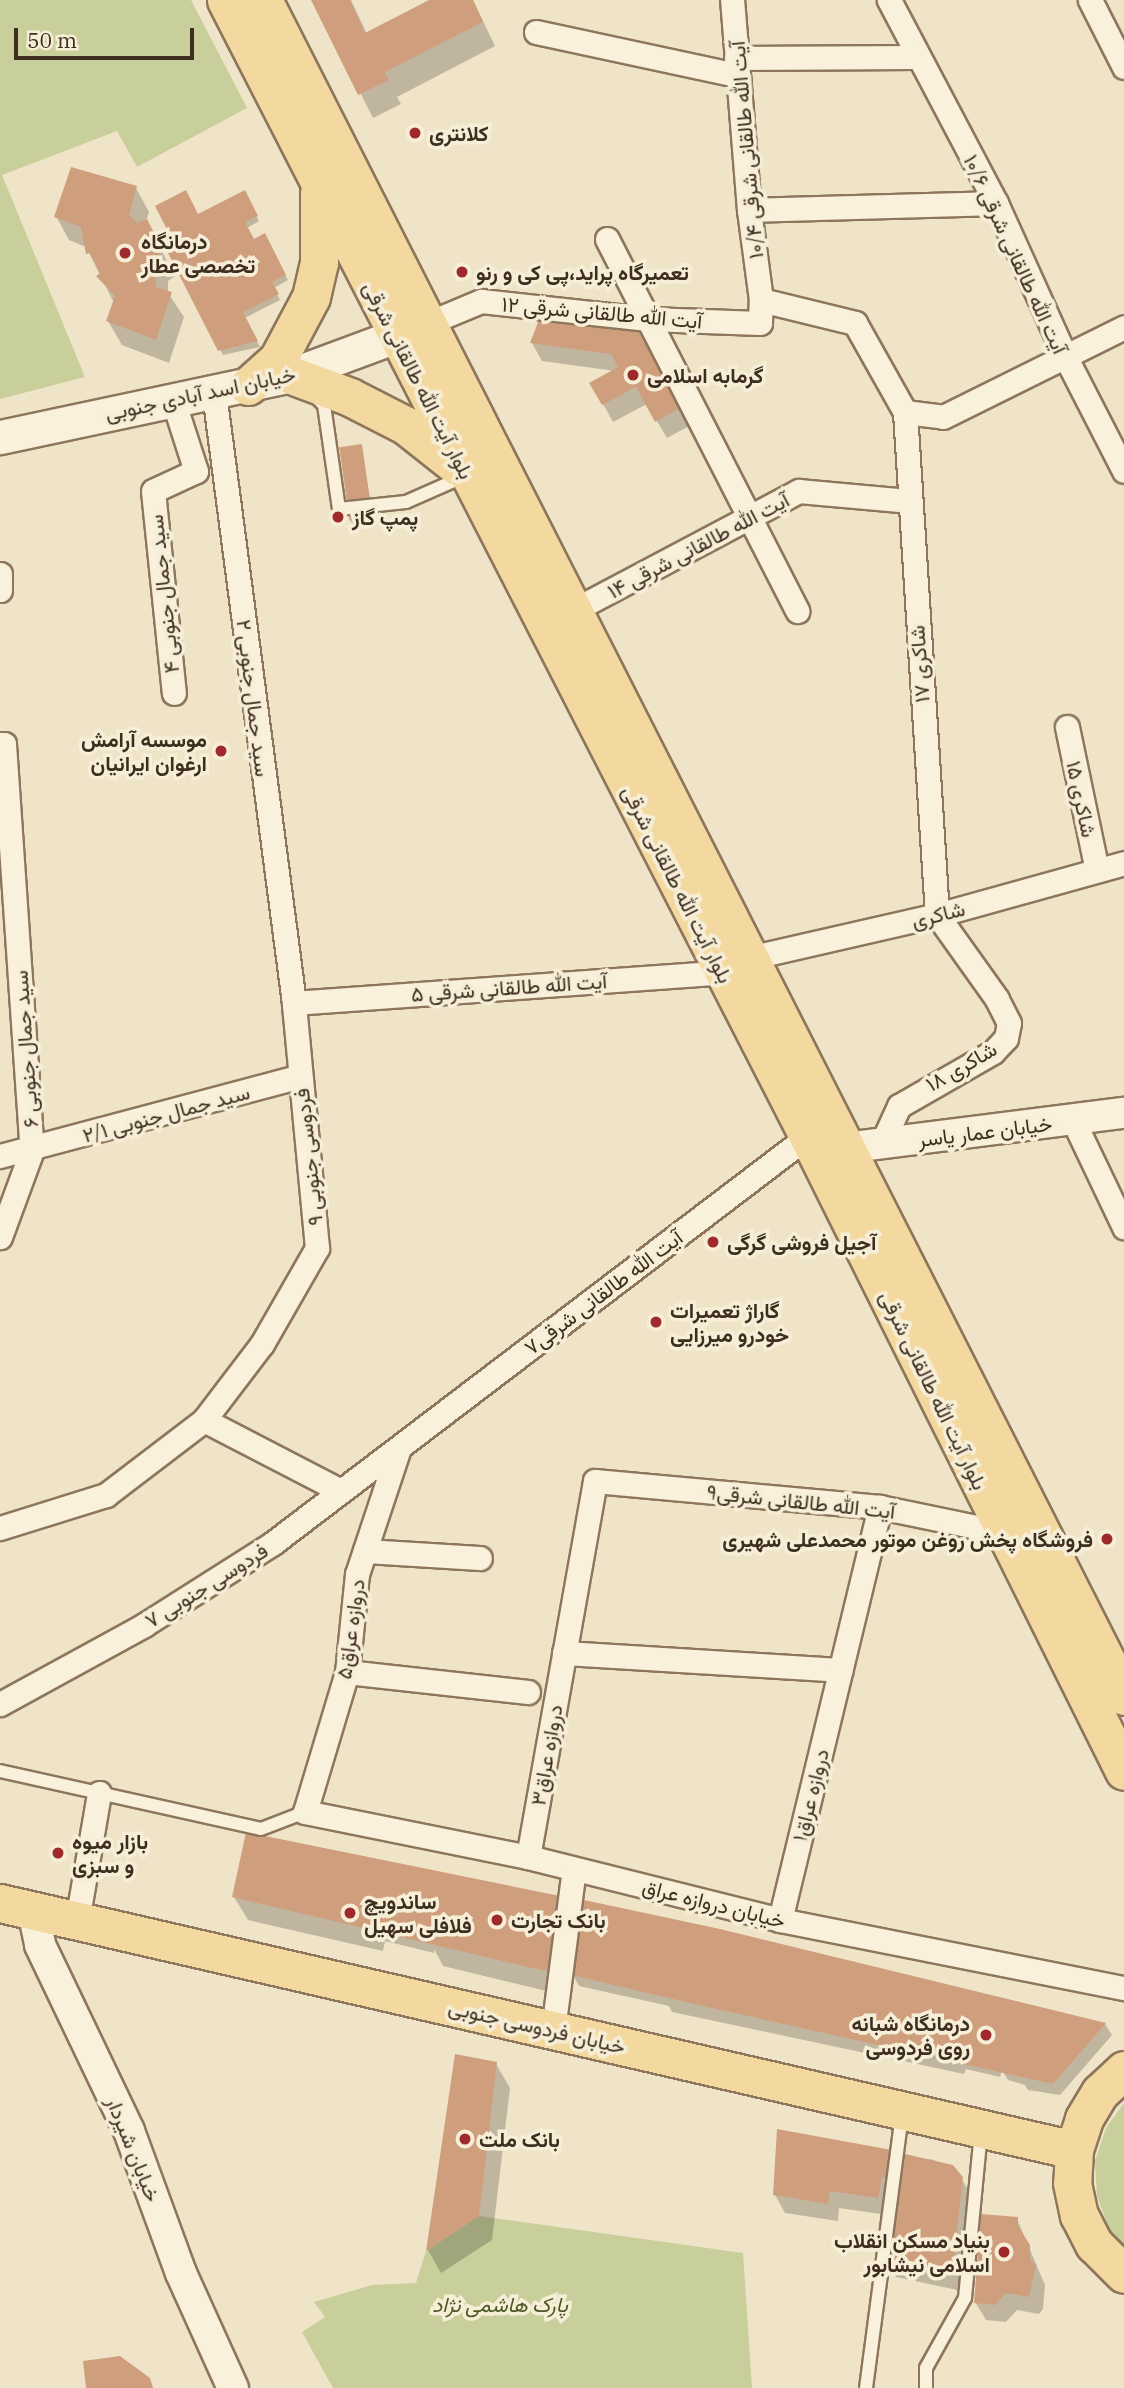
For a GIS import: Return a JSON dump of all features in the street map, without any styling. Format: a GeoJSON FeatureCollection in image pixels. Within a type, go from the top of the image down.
{"type":"FeatureCollection","features":[{"type":"Feature","properties":{"kind":"main road","name":"بلوار آیت الله طالقانی شرقی"},"geometry":{"type":"LineString","coordinates":[[226,0],[318,181],[411,330],[574,610],[736,965],[808,1136],[1124,1771]]}},
{"type":"Feature","properties":{"kind":"main road","name":"بلوار آیت الله طالقانی شرقی"},"geometry":{"type":"LineString","coordinates":[[263,0],[411,330],[468,474],[736,965],[845,1148],[1124,1696]]}},
{"type":"Feature","properties":{"kind":"main road"},"geometry":{"type":"LineString","coordinates":[[231,390],[278,359],[311,297],[319,263],[318,181]]}},
{"type":"Feature","properties":{"kind":"main road","name":"خیابان اسد آبادی جنوبی"},"geometry":{"type":"LineString","coordinates":[[0,436],[231,390],[291,375],[411,330]]}},
{"type":"Feature","properties":{"kind":"main road"},"geometry":{"type":"LineString","coordinates":[[291,375],[350,397],[405,425],[468,474]]}},
{"type":"Feature","properties":{"kind":"main road","name":"خیابان فردوسی جنوبی"},"geometry":{"type":"LineString","coordinates":[[17,1907],[1074,2150]]}},
{"type":"Feature","properties":{"kind":"main road"},"geometry":{"type":"LineString","coordinates":[[1124,2070],[1100,2092],[1084,2119],[1074,2150],[1072,2183],[1079,2215],[1094,2244],[1124,2274]]}},
{"type":"Feature","properties":{"kind":"street","name":"آیت الله طالقانی شرقی ۱۰/۴"},"geometry":{"type":"LineString","coordinates":[[732,0],[749,210],[761,300]]}},
{"type":"Feature","properties":{"kind":"street","name":"آیت الله طالقانی شرقی ۱۰/۶"},"geometry":{"type":"LineString","coordinates":[[888,0],[915,57],[996,203],[1065,356],[1124,471]]}},
{"type":"Feature","properties":{"kind":"street"},"geometry":{"type":"LineString","coordinates":[[1090,0],[1124,67]]}},
{"type":"Feature","properties":{"kind":"street"},"geometry":{"type":"LineString","coordinates":[[536,32],[737,66],[915,57]]}},
{"type":"Feature","properties":{"kind":"street"},"geometry":{"type":"LineString","coordinates":[[749,210],[996,203]]}},
{"type":"Feature","properties":{"kind":"street"},"geometry":{"type":"LineString","coordinates":[[607,239],[797,611]]}},
{"type":"Feature","properties":{"kind":"street","name":"آیت الله طالقانی شرقی ۱۲"},"geometry":{"type":"LineString","coordinates":[[411,330],[481,301],[648,319],[760,323],[761,300]]}},
{"type":"Feature","properties":{"kind":"street"},"geometry":{"type":"LineString","coordinates":[[761,300],[855,323],[905,412],[943,416],[1124,327]]}},
{"type":"Feature","properties":{"kind":"street","name":"سید جمال جنوبی ۲"},"geometry":{"type":"LineString","coordinates":[[231,390],[294,1003]]}},
{"type":"Feature","properties":{"kind":"street","name":"سید جمال جنوبی ۴"},"geometry":{"type":"LineString","coordinates":[[173,400],[196,471],[153,491],[174,693]]}},
{"type":"Feature","properties":{"kind":"street","name":"شاکری ۱۷"},"geometry":{"type":"LineString","coordinates":[[905,412],[908,501],[937,915]]}},
{"type":"Feature","properties":{"kind":"street","name":"آیت الله طالقانی شرقی ۱۴"},"geometry":{"type":"LineString","coordinates":[[574,610],[799,491],[908,501]]}},
{"type":"Feature","properties":{"kind":"street"},"geometry":{"type":"LineString","coordinates":[[0,574],[0,590]]}},
{"type":"Feature","properties":{"kind":"street","name":"شاکری ۱۵"},"geometry":{"type":"LineString","coordinates":[[1067,727],[1097,870]]}},
{"type":"Feature","properties":{"kind":"street","name":"سید جمال جنوبی ۶"},"geometry":{"type":"LineString","coordinates":[[0,744],[4,744],[32,1150]]}},
{"type":"Feature","properties":{"kind":"street","name":"شاکری"},"geometry":{"type":"LineString","coordinates":[[736,965],[937,915],[1124,863]]}},
{"type":"Feature","properties":{"kind":"street","name":"شاکری ۱۸"},"geometry":{"type":"LineString","coordinates":[[882,1143],[899,1106],[993,1052],[1008,1031],[997,999],[937,915]]}},
{"type":"Feature","properties":{"kind":"street","name":"آیت الله طالقانی شرقی ۵"},"geometry":{"type":"LineString","coordinates":[[294,1003],[736,965]]}},
{"type":"Feature","properties":{"kind":"street","name":"فردوسی جنوبی ۹"},"geometry":{"type":"LineString","coordinates":[[0,1528],[106,1495],[204,1420],[262,1344],[317,1248],[294,1003]]}},
{"type":"Feature","properties":{"kind":"street","name":"سید جمال جنوبی ۲/۱"},"geometry":{"type":"LineString","coordinates":[[0,1156],[32,1150],[300,1076]]}},
{"type":"Feature","properties":{"kind":"street","name":"خیابان عمار یاسر"},"geometry":{"type":"LineString","coordinates":[[845,1148],[1124,1113]]}},
{"type":"Feature","properties":{"kind":"street"},"geometry":{"type":"LineString","coordinates":[[1073,1120],[1124,1227]]}},
{"type":"Feature","properties":{"kind":"street","name":"آیت الله طالقانی شرقی۷"},"geometry":{"type":"LineString","coordinates":[[399,1448],[808,1136]]}},
{"type":"Feature","properties":{"kind":"street"},"geometry":{"type":"LineString","coordinates":[[0,1237],[32,1150]]}},
{"type":"Feature","properties":{"kind":"street"},"geometry":{"type":"LineString","coordinates":[[204,1420],[341,1492]]}},
{"type":"Feature","properties":{"kind":"street","name":"فردوسی جنوبی ۷"},"geometry":{"type":"LineString","coordinates":[[0,1704],[144,1625],[272,1543],[399,1448]]}},
{"type":"Feature","properties":{"kind":"street","name":"دروازه عراق۵"},"geometry":{"type":"LineString","coordinates":[[305,1812],[347,1672],[357,1574],[399,1448]]}},
{"type":"Feature","properties":{"kind":"street","name":"آیت الله طالقانی شرقی۹"},"geometry":{"type":"LineString","coordinates":[[595,1480],[880,1507],[1006,1533]]}},
{"type":"Feature","properties":{"kind":"street","name":"دروازه عراق۳"},"geometry":{"type":"LineString","coordinates":[[528,1857],[595,1480]]}},
{"type":"Feature","properties":{"kind":"street","name":"دروازه عراق۱"},"geometry":{"type":"LineString","coordinates":[[780,1920],[880,1507]]}},
{"type":"Feature","properties":{"kind":"street"},"geometry":{"type":"LineString","coordinates":[[365,1551],[480,1558]]}},
{"type":"Feature","properties":{"kind":"street"},"geometry":{"type":"LineString","coordinates":[[564,1653],[840,1670]]}},
{"type":"Feature","properties":{"kind":"street"},"geometry":{"type":"LineString","coordinates":[[347,1672],[528,1692]]}},
{"type":"Feature","properties":{"kind":"street"},"geometry":{"type":"LineString","coordinates":[[77,1921],[99,1793]]}},
{"type":"Feature","properties":{"kind":"street","name":"خیابان دروازه عراق"},"geometry":{"type":"LineString","coordinates":[[305,1812],[528,1857],[780,1920],[1124,1988]]}},
{"type":"Feature","properties":{"kind":"street"},"geometry":{"type":"LineString","coordinates":[[554,2030],[575,1869]]}},
{"type":"Feature","properties":{"kind":"street","name":"خیابان شیردار"},"geometry":{"type":"LineString","coordinates":[[17,1907],[40,1945],[129,2131],[181,2273],[233,2388]]}},
{"type":"Feature","properties":{"kind":"lane"},"geometry":{"type":"LineString","coordinates":[[291,375],[324,405],[339,509],[406,502],[468,474]]}},
{"type":"Feature","properties":{"kind":"lane"},"geometry":{"type":"LineString","coordinates":[[0,1771],[261,1829],[305,1812]]}},
{"type":"Feature","properties":{"kind":"lane"},"geometry":{"type":"LineString","coordinates":[[866,2388],[903,2110]]}},
{"type":"Feature","properties":{"kind":"lane"},"geometry":{"type":"LineString","coordinates":[[926,2388],[926,2368],[965,2298],[982,2129]]}},
{"type":"Feature","properties":{"kind":"green space"},"geometry":{"type":"Polygon","coordinates":[[[0,0],[191,0],[247,108],[137,167],[117,131],[2,175],[85,377],[0,399],[0,0]]]}},
{"type":"Feature","properties":{"kind":"green space"},"geometry":{"type":"Polygon","coordinates":[[[1124,2103],[1124,2246],[1110,2230],[1097,2197],[1095,2161],[1106,2128],[1124,2103]]]}},
{"type":"Feature","properties":{"kind":"green space","name":"پارک هاشمی نژاد"},"geometry":{"type":"Polygon","coordinates":[[[479,2216],[743,2253],[752,2388],[333,2388],[302,2332],[325,2317],[314,2302],[372,2285],[416,2283],[426,2251],[479,2216]]]}},
{"type":"Feature","properties":{"kind":"building"},"geometry":{"type":"Polygon","coordinates":[[[311,0],[350,0],[365,33],[429,0],[473,0],[483,22],[385,72],[389,80],[358,95],[311,0]]]}},
{"type":"Feature","properties":{"kind":"building","name":"درمانگاه تخصصی عطار"},"geometry":{"type":"Polygon","coordinates":[[[71,167],[137,186],[129,215],[138,223],[147,219],[163,251],[155,257],[156,287],[172,292],[156,340],[106,321],[115,296],[96,276],[100,273],[90,253],[86,254],[81,227],[54,217],[71,167]]]}},
{"type":"Feature","properties":{"kind":"building"},"geometry":{"type":"Polygon","coordinates":[[[186,190],[198,214],[245,190],[258,216],[245,222],[254,239],[265,233],[286,275],[272,282],[279,294],[243,312],[258,341],[218,351],[168,253],[177,249],[155,206],[186,190]]]}},
{"type":"Feature","properties":{"kind":"building","name":"گرمابه اسلامی"},"geometry":{"type":"Polygon","coordinates":[[[540,317],[639,332],[680,408],[655,422],[636,387],[602,405],[589,383],[618,367],[611,354],[530,343],[540,317]]]}},
{"type":"Feature","properties":{"kind":"building"},"geometry":{"type":"Polygon","coordinates":[[[362,444],[372,517],[350,520],[339,447],[362,444]]]}},
{"type":"Feature","properties":{"kind":"building"},"geometry":{"type":"Polygon","coordinates":[[[246,1832],[565,1897],[555,1960],[545,1971],[232,1897],[246,1832]]]}},
{"type":"Feature","properties":{"kind":"building"},"geometry":{"type":"Polygon","coordinates":[[[584,1900],[720,1929],[1106,2023],[1053,2084],[571,1975],[584,1900]]]}},
{"type":"Feature","properties":{"kind":"building","name":"بانک ملت"},"geometry":{"type":"Polygon","coordinates":[[[455,2054],[497,2062],[479,2216],[426,2251],[455,2054]]]}},
{"type":"Feature","properties":{"kind":"building"},"geometry":{"type":"Polygon","coordinates":[[[777,2129],[892,2150],[889,2177],[882,2177],[878,2198],[830,2191],[828,2204],[773,2195],[777,2129]]]}},
{"type":"Feature","properties":{"kind":"building"},"geometry":{"type":"Polygon","coordinates":[[[905,2154],[953,2165],[963,2177],[952,2274],[887,2265],[905,2154]]]}},
{"type":"Feature","properties":{"kind":"building","name":"بنیاد مسکن انقلاب اسلامی نیشابور"},"geometry":{"type":"Polygon","coordinates":[[[981,2214],[1018,2217],[1018,2226],[1030,2245],[1030,2260],[1036,2265],[1029,2297],[1006,2293],[995,2305],[974,2303],[981,2214]]]}},
{"type":"Feature","properties":{"kind":"building"},"geometry":{"type":"Polygon","coordinates":[[[120,2356],[150,2378],[153,2388],[86,2388],[83,2361],[120,2356]]]}},
{"type":"Feature","properties":{"kind":"place","name":"کلانتری"},"geometry":{"type":"Point","coordinates":[415,133]}},
{"type":"Feature","properties":{"kind":"place","name":"درمانگاه تخصصی عطار"},"geometry":{"type":"Point","coordinates":[125,253]}},
{"type":"Feature","properties":{"kind":"place","name":"تعمیرگاه پراید،پی کی و رنو"},"geometry":{"type":"Point","coordinates":[462,272]}},
{"type":"Feature","properties":{"kind":"place","name":"گرمابه اسلامی"},"geometry":{"type":"Point","coordinates":[633,375]}},
{"type":"Feature","properties":{"kind":"place","name":"پمپ گاز"},"geometry":{"type":"Point","coordinates":[338,517]}},
{"type":"Feature","properties":{"kind":"place","name":"موسسه آرامش ارغوان ایرانیان"},"geometry":{"type":"Point","coordinates":[221,751]}},
{"type":"Feature","properties":{"kind":"place","name":"آجیل فروشی گرگی"},"geometry":{"type":"Point","coordinates":[713,1242]}},
{"type":"Feature","properties":{"kind":"place","name":"گاراژ تعمیرات خودرو میرزایی"},"geometry":{"type":"Point","coordinates":[656,1322]}},
{"type":"Feature","properties":{"kind":"place","name":"فروشگاه پخش روغن موتور محمدعلی شهیری"},"geometry":{"type":"Point","coordinates":[1107,1539]}},
{"type":"Feature","properties":{"kind":"place","name":"بازار میوه و سبزی"},"geometry":{"type":"Point","coordinates":[58,1853]}},
{"type":"Feature","properties":{"kind":"place","name":"ساندویچ فلافلی سهیل"},"geometry":{"type":"Point","coordinates":[350,1913]}},
{"type":"Feature","properties":{"kind":"place","name":"بانک تجارت"},"geometry":{"type":"Point","coordinates":[497,1920]}},
{"type":"Feature","properties":{"kind":"place","name":"درمانگاه شبانه روی فردوسی"},"geometry":{"type":"Point","coordinates":[986,2035]}},
{"type":"Feature","properties":{"kind":"place","name":"بانک ملت"},"geometry":{"type":"Point","coordinates":[465,2139]}},
{"type":"Feature","properties":{"kind":"place","name":"بنیاد مسکن انقلاب اسلامی نیشابور"},"geometry":{"type":"Point","coordinates":[1004,2252]}}]}
